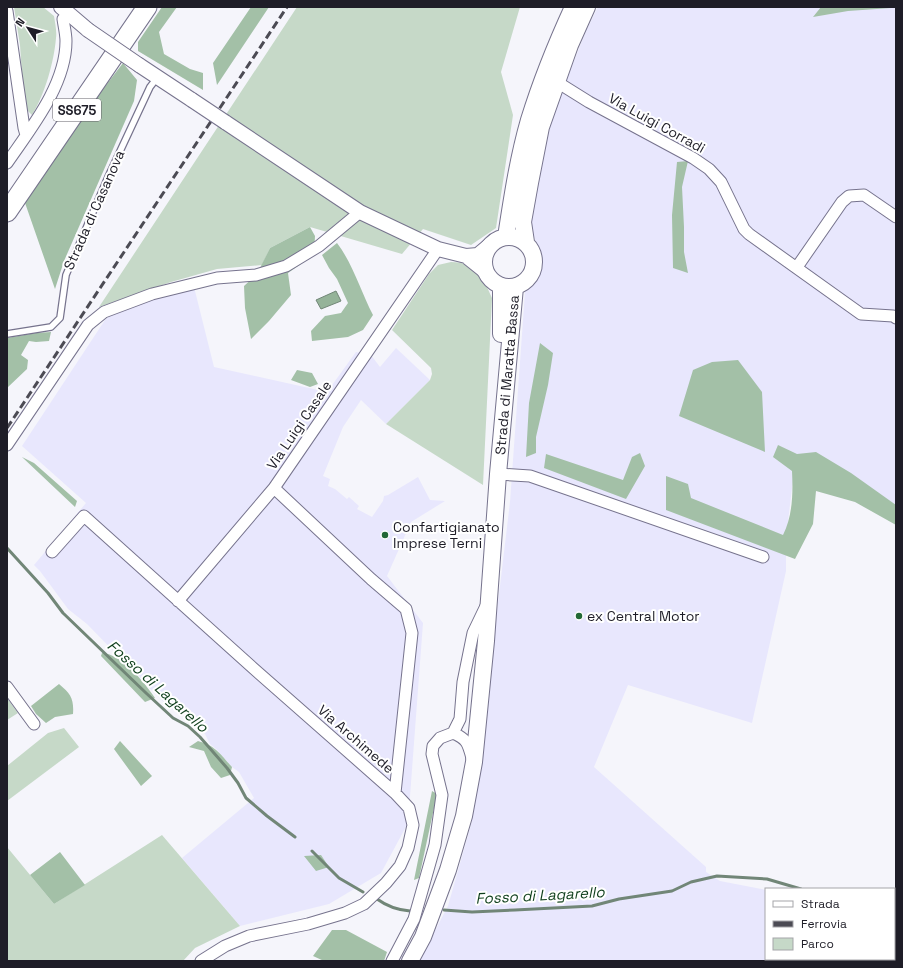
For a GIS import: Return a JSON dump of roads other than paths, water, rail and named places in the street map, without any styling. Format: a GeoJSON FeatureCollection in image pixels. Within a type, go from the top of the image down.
{"type":"FeatureCollection","features":[{"type":"Feature","properties":{"kind":"highway","name":"SS675"},"geometry":{"type":"LineString","coordinates":[[7,192],[132,7]]}},
{"type":"Feature","properties":{"kind":"highway","name":"SS675"},"geometry":{"type":"LineString","coordinates":[[7,212],[147,7]]}},
{"type":"Feature","properties":{"kind":"main road"},"geometry":{"type":"LineString","coordinates":[[506,236],[515,177],[529,121],[542,80],[573,7]]}},
{"type":"Feature","properties":{"kind":"main road","name":"Strada di Maratta Bassa"},"geometry":{"type":"LineString","coordinates":[[486,272],[489,278],[508,286],[522,284],[533,272],[534,256],[531,248],[526,242],[524,222],[541,127],[570,45],[587,7]]}},
{"type":"Feature","properties":{"kind":"main road"},"geometry":{"type":"LineString","coordinates":[[486,272],[484,258],[486,251],[500,238],[506,236],[520,238],[526,242]]}},
{"type":"Feature","properties":{"kind":"main road","name":"Strada di Maratta Bassa"},"geometry":{"type":"LineString","coordinates":[[410,961],[423,937],[448,870],[464,816],[474,762],[489,600],[508,286]]}},
{"type":"Feature","properties":{"kind":"street"},"geometry":{"type":"LineString","coordinates":[[7,11],[26,135]]}},
{"type":"Feature","properties":{"kind":"street"},"geometry":{"type":"LineString","coordinates":[[7,163],[48,100],[58,78],[64,58],[66,15]]}},
{"type":"Feature","properties":{"kind":"street"},"geometry":{"type":"LineString","coordinates":[[66,15],[360,212],[438,249],[466,256],[478,255],[490,246]]}},
{"type":"Feature","properties":{"kind":"street","name":"Via Luigi Corradi"},"geometry":{"type":"LineString","coordinates":[[557,82],[589,102],[693,158],[708,169],[721,182],[744,229],[749,234],[861,314],[893,316],[896,318]]}},
{"type":"Feature","properties":{"kind":"street"},"geometry":{"type":"LineString","coordinates":[[797,267],[842,202],[849,196],[864,195],[896,217]]}},
{"type":"Feature","properties":{"kind":"street"},"geometry":{"type":"LineString","coordinates":[[7,445],[88,325],[104,312],[152,294],[217,278],[257,274],[286,266],[319,246],[360,212]]}},
{"type":"Feature","properties":{"kind":"street","name":"Via Luigi Casale"},"geometry":{"type":"LineString","coordinates":[[412,633],[406,609],[371,579],[274,488],[438,249]]}},
{"type":"Feature","properties":{"kind":"street"},"geometry":{"type":"LineString","coordinates":[[466,256],[486,272]]}},
{"type":"Feature","properties":{"kind":"street"},"geometry":{"type":"LineString","coordinates":[[498,468],[530,476],[763,557]]}},
{"type":"Feature","properties":{"kind":"street"},"geometry":{"type":"LineString","coordinates":[[178,601],[274,488]]}},
{"type":"Feature","properties":{"kind":"street","name":"Via Archimede"},"geometry":{"type":"LineString","coordinates":[[52,552],[84,516],[395,793]]}},
{"type":"Feature","properties":{"kind":"street","name":"Strada di Maratta Bassa"},"geometry":{"type":"LineString","coordinates":[[453,733],[460,719],[464,682],[473,633],[489,600]]}},
{"type":"Feature","properties":{"kind":"street","name":"Via Archimede"},"geometry":{"type":"LineString","coordinates":[[395,793],[412,633]]}},
{"type":"Feature","properties":{"kind":"street"},"geometry":{"type":"LineString","coordinates":[[7,687],[34,724]]}},
{"type":"Feature","properties":{"kind":"street"},"geometry":{"type":"LineString","coordinates":[[392,961],[414,919],[435,845],[442,795],[432,754],[433,746],[440,738],[453,733],[463,737],[469,746],[474,762]]}},
{"type":"Feature","properties":{"kind":"street"},"geometry":{"type":"LineString","coordinates":[[201,961],[225,946],[249,936],[308,924],[345,913],[364,904],[386,883],[400,866],[408,848],[413,825],[409,808],[395,793]]}},
{"type":"Feature","properties":{"kind":"lane","name":"Strada di Casanova"},"geometry":{"type":"LineString","coordinates":[[7,334],[51,326],[60,318],[66,275],[108,177],[150,87],[158,78]]}},
{"type":"Feature","properties":{"kind":"waterway","name":"Fosso di Lagarello"},"geometry":{"type":"LineString","coordinates":[[7,548],[48,593],[63,613],[173,718],[188,726],[200,737],[227,768],[238,783],[246,798],[295,837]]}},
{"type":"Feature","properties":{"kind":"waterway"},"geometry":{"type":"LineString","coordinates":[[312,851],[339,878],[363,892]]}},
{"type":"Feature","properties":{"kind":"waterway","name":"Fosso di Lagarello"},"geometry":{"type":"LineString","coordinates":[[444,910],[472,912],[592,906],[619,899],[672,891],[691,882],[717,876],[767,879],[798,888]]}},
{"type":"Feature","properties":{"kind":"waterway"},"geometry":{"type":"LineString","coordinates":[[377,899],[393,908],[410,911]]}},
{"type":"Feature","properties":{"kind":"railway"},"geometry":{"type":"LineString","coordinates":[[7,428],[287,7]]}},
{"type":"Feature","properties":{"kind":"place","name":"Confartigianato Imprese Terni"},"geometry":{"type":"Point","coordinates":[385,535]}},
{"type":"Feature","properties":{"kind":"place","name":"ex Central Motor"},"geometry":{"type":"Point","coordinates":[579,616]}}]}
